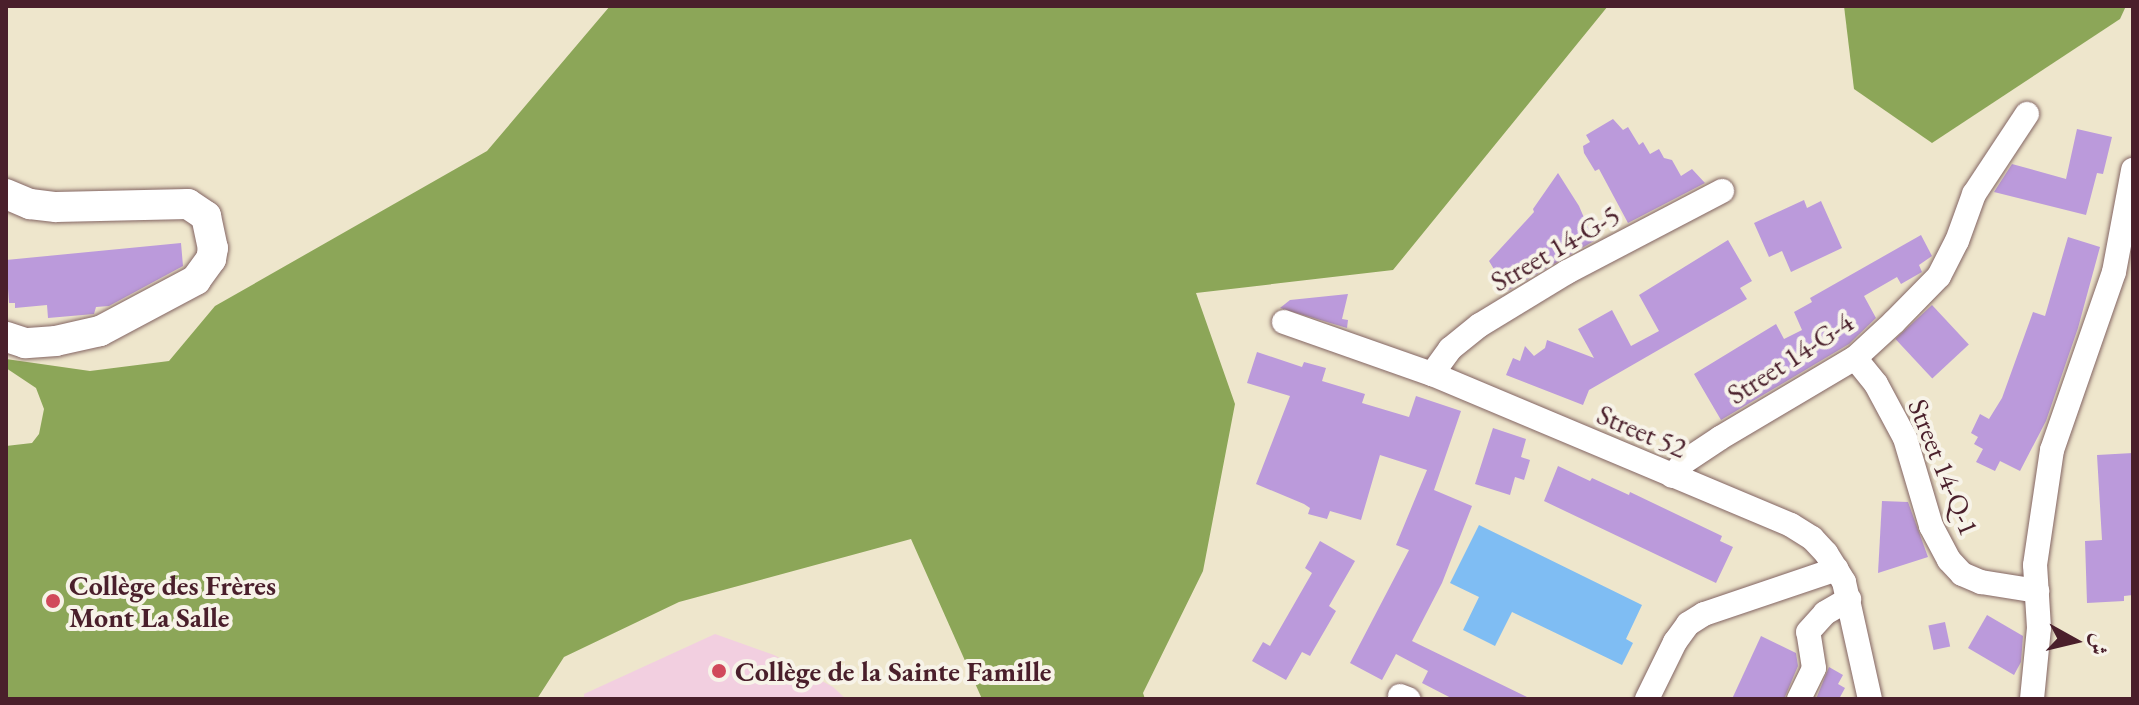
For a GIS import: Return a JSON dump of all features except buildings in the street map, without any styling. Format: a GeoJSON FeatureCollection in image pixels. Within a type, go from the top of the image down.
{"type":"FeatureCollection","features":[{"type":"Feature","properties":{"kind":"street","name":"Street 14-G-4"},"geometry":{"type":"LineString","coordinates":[[1672,476],[1684,462],[1720,438],[1855,358],[1939,276],[1957,241],[1974,194],[2027,114]]}},
{"type":"Feature","properties":{"kind":"street"},"geometry":{"type":"LineString","coordinates":[[2032,699],[2039,628],[2035,565],[2052,450],[2114,272],[2133,170]]}},
{"type":"Feature","properties":{"kind":"street","name":"Street 14-G-5"},"geometry":{"type":"LineString","coordinates":[[1432,374],[1450,349],[1480,325],[1567,272],[1722,191]]}},
{"type":"Feature","properties":{"kind":"street"},"geometry":{"type":"LineString","coordinates":[[6,194],[30,204],[56,207],[188,204],[206,216],[213,248],[211,259],[196,280],[100,331],[56,341],[25,343],[6,337]]}},
{"type":"Feature","properties":{"kind":"street","name":"Street 52"},"geometry":{"type":"LineString","coordinates":[[1284,322],[1432,374],[1791,525],[1812,538],[1837,569],[1849,599],[1870,699]]}},
{"type":"Feature","properties":{"kind":"street","name":"Street 14-Q-1"},"geometry":{"type":"LineString","coordinates":[[1855,358],[1876,384],[1905,438],[1931,526],[1949,560],[1962,574],[1981,582],[2002,588],[2037,591]]}},
{"type":"Feature","properties":{"kind":"street"},"geometry":{"type":"LineString","coordinates":[[1647,699],[1675,642],[1688,624],[1704,614],[1837,569]]}},
{"type":"Feature","properties":{"kind":"street"},"geometry":{"type":"LineString","coordinates":[[1799,699],[1814,668],[1808,632],[1825,613],[1849,599]]}},
{"type":"Feature","properties":{"kind":"shaded area","name":"Collège de la Sainte Famille"},"geometry":{"type":"Polygon","coordinates":[[[715,634],[774,655],[833,687],[846,699],[584,699],[584,694],[715,634]]]}},
{"type":"Feature","properties":{"kind":"green space"},"geometry":{"type":"Polygon","coordinates":[[[610,6],[1608,6],[1393,270],[1196,293],[1235,404],[1203,571],[1143,693],[1145,699],[982,699],[911,539],[679,602],[564,657],[537,699],[6,699],[6,446],[32,443],[39,434],[44,409],[36,388],[6,368],[6,359],[90,371],[169,361],[215,306],[487,151],[610,6]]]}},
{"type":"Feature","properties":{"kind":"green space"},"geometry":{"type":"Polygon","coordinates":[[[1844,6],[2126,6],[2120,19],[1932,143],[1854,89],[1844,6]]]}},
{"type":"Feature","properties":{"kind":"water"},"geometry":{"type":"Polygon","coordinates":[[[1479,525],[1642,605],[1626,639],[1633,643],[1622,665],[1512,612],[1495,646],[1463,630],[1479,597],[1450,583],[1479,525]]]}},
{"type":"Feature","properties":{"kind":"place","name":"Collège des Frères Mont La Salle"},"geometry":{"type":"Point","coordinates":[53,601]}},
{"type":"Feature","properties":{"kind":"place","name":"Collège de la Sainte Famille"},"geometry":{"type":"Point","coordinates":[719,671]}}]}
